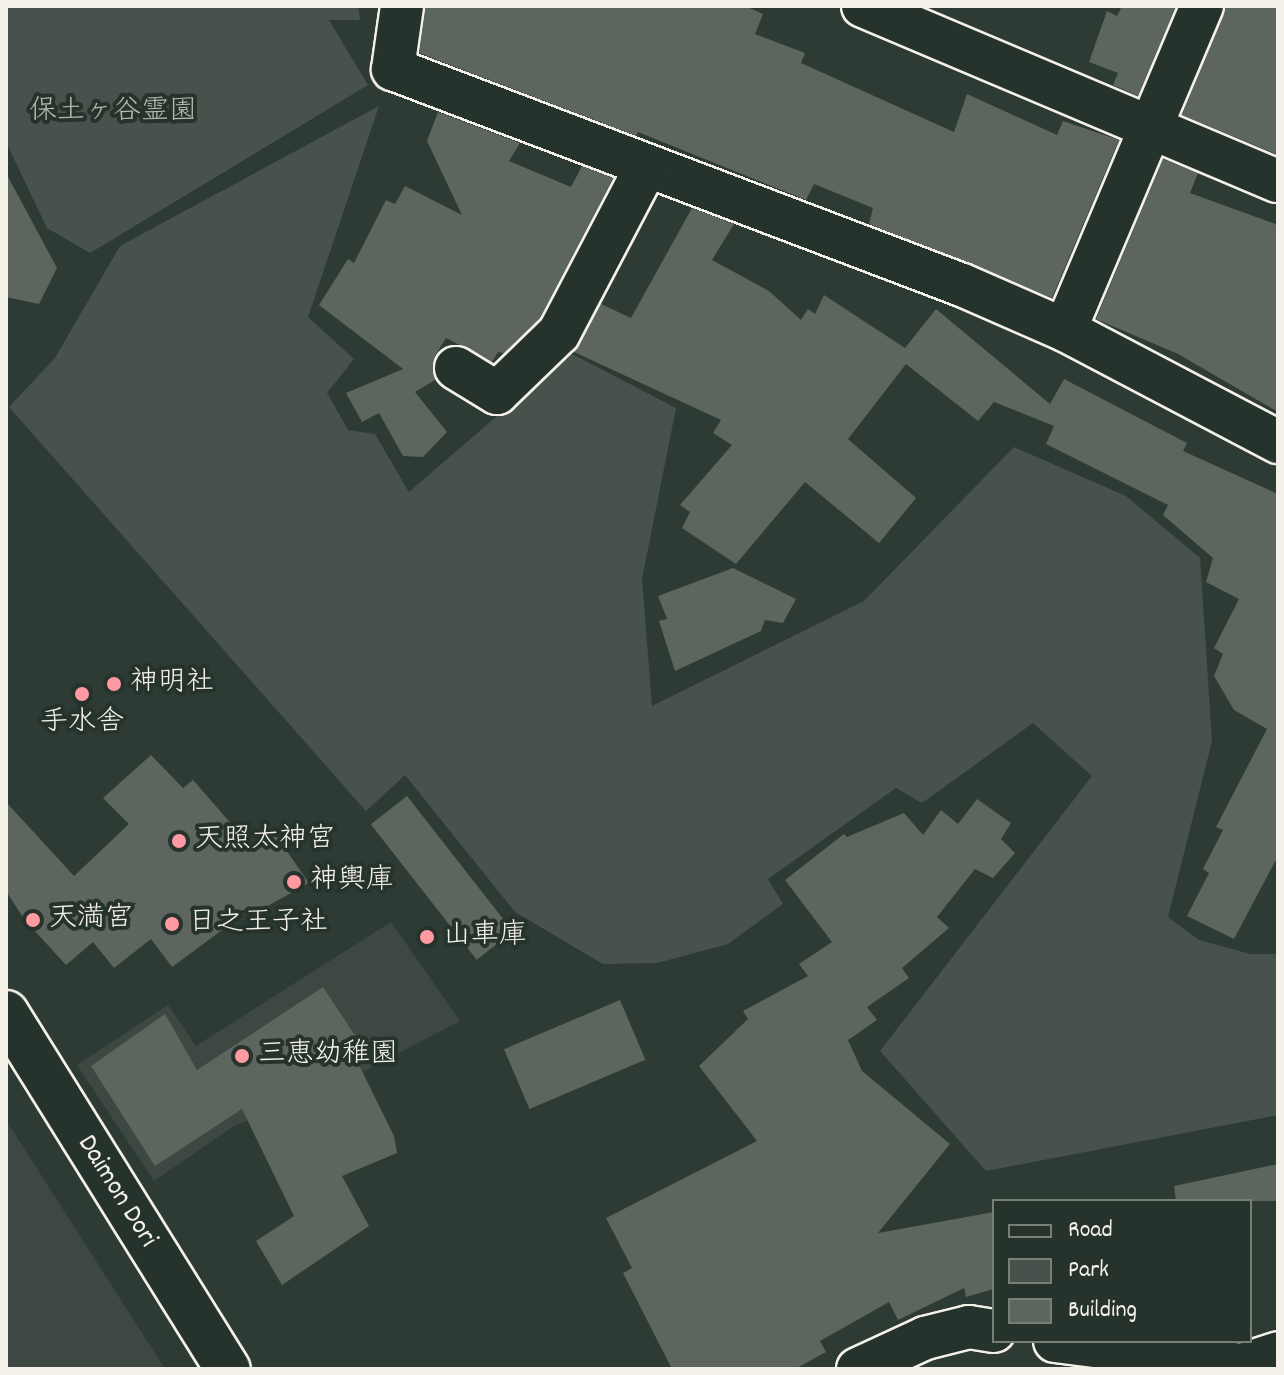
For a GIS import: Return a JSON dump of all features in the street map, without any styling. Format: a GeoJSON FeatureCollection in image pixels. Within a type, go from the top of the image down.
{"type":"FeatureCollection","features":[{"type":"Feature","properties":{"kind":"street"},"geometry":{"type":"LineString","coordinates":[[402,6],[393,69],[962,285],[1065,330],[1278,442]]}},
{"type":"Feature","properties":{"kind":"street"},"geometry":{"type":"LineString","coordinates":[[863,6],[1278,181]]}},
{"type":"Feature","properties":{"kind":"street"},"geometry":{"type":"LineString","coordinates":[[1065,330],[1202,6]]}},
{"type":"Feature","properties":{"kind":"street"},"geometry":{"type":"LineString","coordinates":[[456,368],[497,393],[559,333],[646,167]]}},
{"type":"Feature","properties":{"kind":"street","name":"Daimon Dori"},"geometry":{"type":"LineString","coordinates":[[6,1013],[228,1369]]}},
{"type":"Feature","properties":{"kind":"street"},"geometry":{"type":"LineString","coordinates":[[858,1369],[925,1338],[969,1327],[992,1331]]}},
{"type":"Feature","properties":{"kind":"street"},"geometry":{"type":"LineString","coordinates":[[1068,1343],[1217,1366],[1242,1365],[1278,1353]]}},
{"type":"Feature","properties":{"kind":"shaded area","name":"三恵幼稚園"},"geometry":{"type":"Polygon","coordinates":[[[391,922],[460,1021],[330,1089],[234,1126],[154,1181],[77,1065],[168,1005],[196,1046],[391,922]]]}},
{"type":"Feature","properties":{"kind":"shaded area"},"geometry":{"type":"Polygon","coordinates":[[[6,1120],[165,1369],[6,1369],[6,1120]]]}},
{"type":"Feature","properties":{"kind":"green space","name":"保土ヶ谷霊園"},"geometry":{"type":"Polygon","coordinates":[[[6,6],[358,6],[360,20],[329,20],[368,85],[90,253],[47,228],[6,142],[6,6]]]}},
{"type":"Feature","properties":{"kind":"green space"},"geometry":{"type":"Polygon","coordinates":[[[379,106],[308,317],[354,359],[327,393],[348,430],[375,434],[409,492],[570,353],[676,408],[642,579],[652,706],[864,601],[1014,447],[1126,496],[1200,558],[1212,741],[1168,917],[1199,940],[1250,954],[1278,954],[1278,1115],[986,1171],[880,1051],[1092,776],[1033,723],[922,803],[896,788],[768,879],[783,904],[728,944],[657,963],[603,964],[515,912],[405,775],[366,811],[9,407],[55,358],[120,246],[379,106]]]}},
{"type":"Feature","properties":{"kind":"building"},"geometry":{"type":"Polygon","coordinates":[[[425,6],[745,6],[763,14],[755,34],[805,53],[801,63],[954,132],[967,94],[1057,135],[1063,121],[1119,140],[1052,298],[869,224],[873,208],[814,184],[806,200],[638,132],[636,136],[419,53],[425,6]]]}},
{"type":"Feature","properties":{"kind":"building"},"geometry":{"type":"Polygon","coordinates":[[[1122,6],[1176,6],[1138,96],[1113,85],[1118,73],[1089,62],[1107,11],[1117,16],[1122,6]]]}},
{"type":"Feature","properties":{"kind":"building"},"geometry":{"type":"Polygon","coordinates":[[[1226,6],[1278,6],[1278,155],[1182,115],[1226,6]]]}},
{"type":"Feature","properties":{"kind":"building"},"geometry":{"type":"Polygon","coordinates":[[[438,112],[520,143],[509,161],[571,187],[582,166],[613,178],[540,318],[504,353],[498,352],[492,362],[446,338],[435,356],[435,380],[415,392],[447,432],[423,457],[403,456],[379,413],[362,422],[346,393],[403,369],[319,305],[348,259],[354,263],[386,200],[395,204],[405,186],[462,215],[427,141],[438,112]]]}},
{"type":"Feature","properties":{"kind":"building"},"geometry":{"type":"Polygon","coordinates":[[[1163,159],[1198,173],[1190,193],[1278,225],[1278,412],[1178,354],[1096,319],[1163,159]]]}},
{"type":"Feature","properties":{"kind":"building"},"geometry":{"type":"Polygon","coordinates":[[[6,173],[57,268],[39,304],[6,297],[6,173]]]}},
{"type":"Feature","properties":{"kind":"building"},"geometry":{"type":"Polygon","coordinates":[[[692,208],[734,224],[712,260],[769,291],[801,320],[808,309],[815,314],[824,295],[905,348],[936,309],[1050,404],[1064,379],[1187,443],[1183,451],[1278,494],[1278,856],[1234,939],[1187,916],[1209,873],[1203,869],[1223,830],[1216,827],[1267,729],[1234,710],[1214,676],[1223,654],[1214,648],[1239,599],[1206,582],[1213,558],[1163,515],[1168,505],[1046,444],[1054,426],[994,402],[978,421],[906,364],[848,439],[916,498],[879,543],[805,482],[736,564],[682,528],[690,512],[680,505],[732,445],[713,433],[721,420],[574,352],[601,304],[631,318],[692,208]]]}},
{"type":"Feature","properties":{"kind":"building"},"geometry":{"type":"Polygon","coordinates":[[[733,568],[796,599],[783,623],[765,620],[761,631],[675,671],[659,621],[667,619],[658,596],[733,568]]]}},
{"type":"Feature","properties":{"kind":"building"},"geometry":{"type":"Polygon","coordinates":[[[151,755],[183,788],[193,780],[255,851],[275,834],[309,883],[255,913],[252,908],[172,967],[151,939],[114,968],[93,942],[66,965],[24,919],[6,891],[6,802],[74,876],[129,824],[103,798],[151,755]]]}},
{"type":"Feature","properties":{"kind":"building"},"geometry":{"type":"Polygon","coordinates":[[[407,796],[513,932],[477,960],[371,824],[407,796]]]}},
{"type":"Feature","properties":{"kind":"building"},"geometry":{"type":"Polygon","coordinates":[[[977,799],[1011,823],[1001,839],[1015,853],[993,878],[975,869],[937,917],[949,928],[902,968],[909,978],[867,1007],[877,1020],[848,1040],[862,1071],[950,1144],[878,1233],[992,1212],[992,1290],[966,1297],[964,1288],[898,1320],[889,1302],[820,1341],[826,1352],[795,1369],[672,1369],[623,1273],[632,1268],[606,1218],[757,1141],[699,1066],[748,1019],[743,1011],[808,976],[799,964],[832,942],[785,880],[844,834],[847,837],[904,813],[923,835],[941,810],[958,824],[977,799]]]}},
{"type":"Feature","properties":{"kind":"building"},"geometry":{"type":"Polygon","coordinates":[[[323,987],[370,1058],[358,1063],[394,1136],[397,1153],[342,1176],[369,1226],[282,1285],[256,1241],[294,1216],[242,1109],[155,1166],[91,1066],[165,1014],[197,1070],[323,987]]]}},
{"type":"Feature","properties":{"kind":"building"},"geometry":{"type":"Polygon","coordinates":[[[620,1000],[645,1060],[529,1109],[504,1049],[620,1000]]]}},
{"type":"Feature","properties":{"kind":"building"},"geometry":{"type":"Polygon","coordinates":[[[1278,1164],[1278,1201],[1176,1199],[1174,1186],[1278,1164]]]}},
{"type":"Feature","properties":{"kind":"place","name":"神明社"},"geometry":{"type":"Point","coordinates":[114,684]}},
{"type":"Feature","properties":{"kind":"place","name":"手水舎"},"geometry":{"type":"Point","coordinates":[82,694]}},
{"type":"Feature","properties":{"kind":"place","name":"天照太神宮"},"geometry":{"type":"Point","coordinates":[179,841]}},
{"type":"Feature","properties":{"kind":"place","name":"神輿庫"},"geometry":{"type":"Point","coordinates":[294,882]}},
{"type":"Feature","properties":{"kind":"place","name":"天満宮"},"geometry":{"type":"Point","coordinates":[33,920]}},
{"type":"Feature","properties":{"kind":"place","name":"日之王子社"},"geometry":{"type":"Point","coordinates":[172,924]}},
{"type":"Feature","properties":{"kind":"place","name":"山車庫"},"geometry":{"type":"Point","coordinates":[427,937]}},
{"type":"Feature","properties":{"kind":"place","name":"三恵幼稚園"},"geometry":{"type":"Point","coordinates":[242,1056]}}]}
